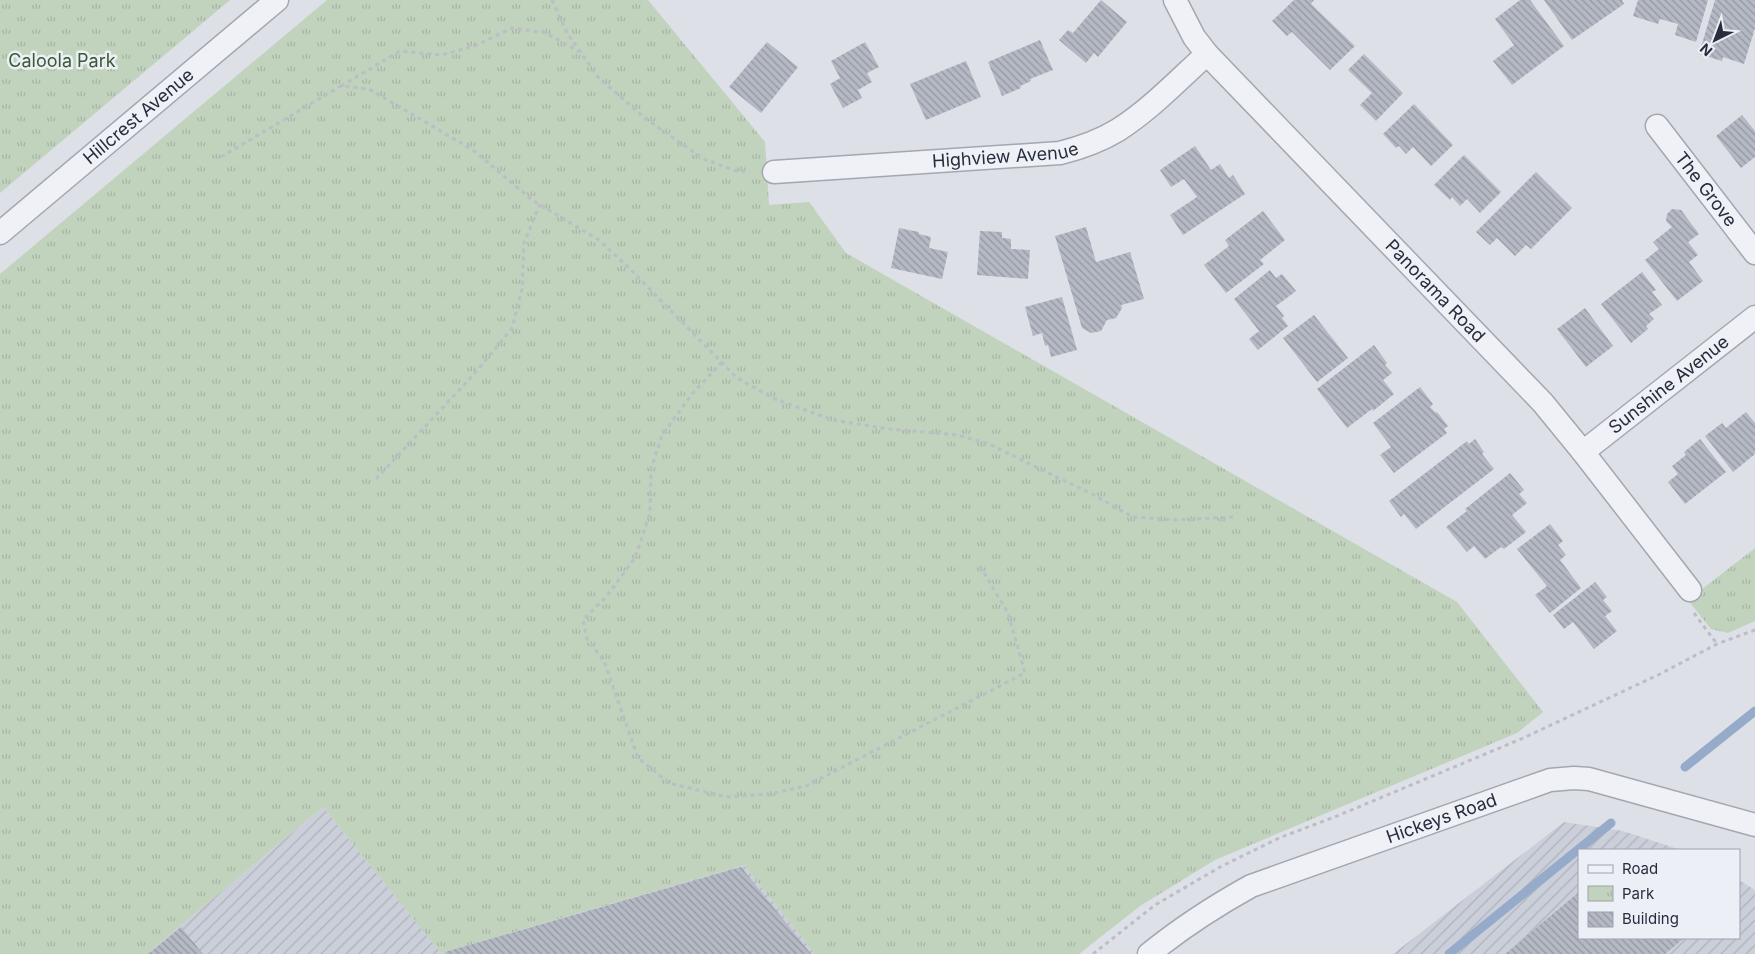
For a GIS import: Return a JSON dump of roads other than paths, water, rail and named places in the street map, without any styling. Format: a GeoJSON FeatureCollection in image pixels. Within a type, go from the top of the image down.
{"type":"FeatureCollection","features":[{"type":"Feature","properties":{"kind":"street","name":"Hillcrest Avenue"},"geometry":{"type":"LineString","coordinates":[[0,233],[277,0]]}},
{"type":"Feature","properties":{"kind":"street","name":"Panorama Road"},"geometry":{"type":"LineString","coordinates":[[1176,0],[1194,36],[1207,54],[1526,384],[1583,452],[1690,590]]}},
{"type":"Feature","properties":{"kind":"street","name":"Highview Avenue"},"geometry":{"type":"LineString","coordinates":[[774,172],[1030,156],[1067,151],[1101,139],[1131,121],[1207,54]]}},
{"type":"Feature","properties":{"kind":"street","name":"The Grove"},"geometry":{"type":"LineString","coordinates":[[1657,126],[1755,253]]}},
{"type":"Feature","properties":{"kind":"street","name":"Sunshine Avenue"},"geometry":{"type":"LineString","coordinates":[[1583,452],[1755,317]]}},
{"type":"Feature","properties":{"kind":"street","name":"Hickeys Road"},"geometry":{"type":"LineString","coordinates":[[1149,954],[1219,903],[1251,886],[1550,780],[1589,779],[1755,825]]}},
{"type":"Feature","properties":{"kind":"waterway"},"geometry":{"type":"LineString","coordinates":[[1685,767],[1755,711]]}},
{"type":"Feature","properties":{"kind":"waterway"},"geometry":{"type":"LineString","coordinates":[[1579,849],[1611,823]]}},
{"type":"Feature","properties":{"kind":"waterway"},"geometry":{"type":"LineString","coordinates":[[1449,954],[1578,850]]}},
{"type":"Feature","properties":{"kind":"park label","name":"Caloola Park"},"geometry":{"type":"Point","coordinates":[62,61]}}]}
